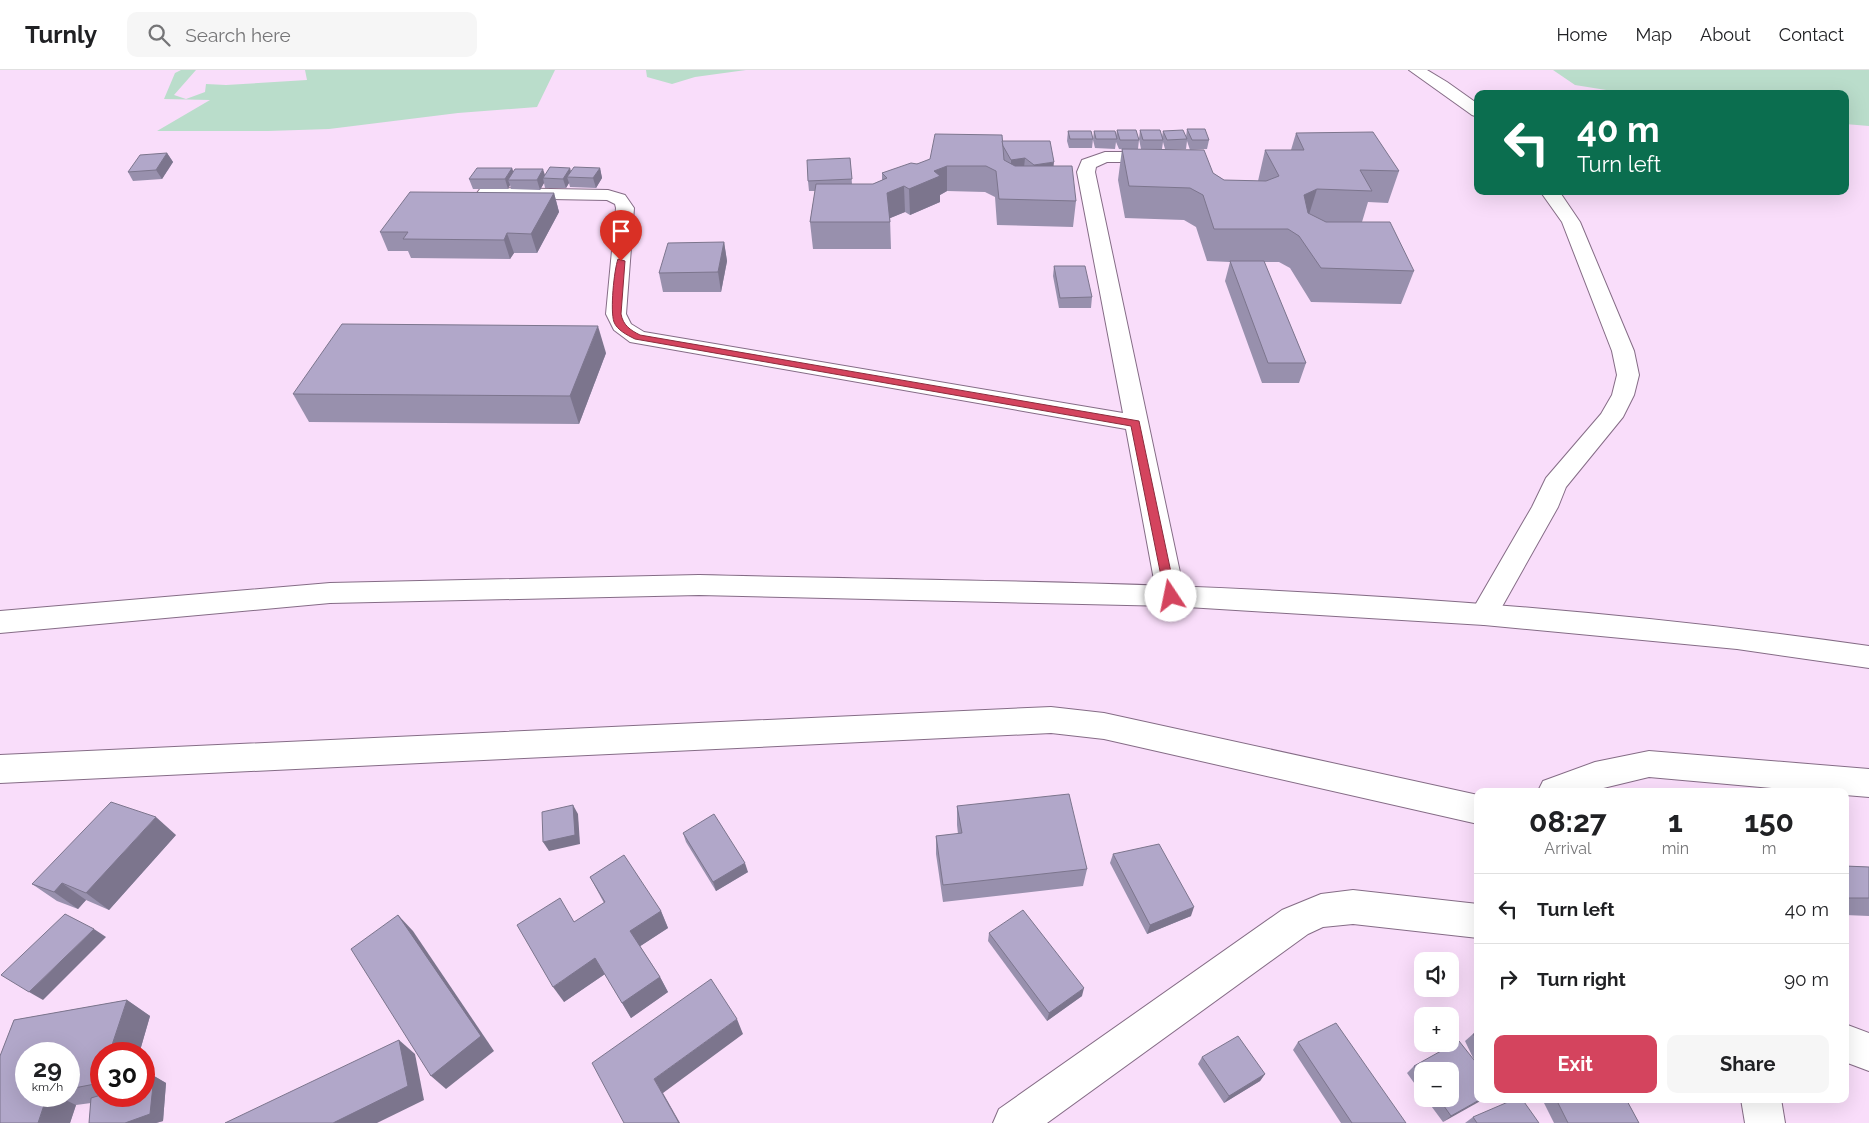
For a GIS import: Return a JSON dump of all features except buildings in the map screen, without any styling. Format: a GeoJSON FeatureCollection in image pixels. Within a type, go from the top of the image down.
{"type":"FeatureCollection","features":[{"type":"Feature","properties":{"kind":"street"},"geometry":{"type":"LineString","coordinates":[[1416,70],[1442,85],[1474,109]]}},
{"type":"Feature","properties":{"kind":"street"},"geometry":{"type":"LineString","coordinates":[[1171,596],[1086,172],[1088,164],[1105,157],[1182,157]]}},
{"type":"Feature","properties":{"kind":"street"},"geometry":{"type":"LineString","coordinates":[[486,193],[608,195],[618,197],[624,202],[616,314],[618,323],[627,332],[638,337],[1136,423]]}},
{"type":"Feature","properties":{"kind":"street"},"geometry":{"type":"LineString","coordinates":[[1484,614],[1545,507],[1555,484],[1611,417],[1623,395],[1628,375],[1624,351],[1571,222],[1552,195]]}},
{"type":"Feature","properties":{"kind":"street"},"geometry":{"type":"LineString","coordinates":[[0,622],[330,593],[679,585],[1171,596],[1484,614],[1737,638],[1869,658]]}},
{"type":"Feature","properties":{"kind":"street"},"geometry":{"type":"LineString","coordinates":[[0,769],[1051,720],[1104,726],[1474,809]]}},
{"type":"Feature","properties":{"kind":"street"},"geometry":{"type":"LineString","coordinates":[[1562,788],[1595,776],[1649,764],[1869,783]]}},
{"type":"Feature","properties":{"kind":"street"},"geometry":{"type":"LineString","coordinates":[[1013,1123],[1295,922],[1321,911],[1353,908],[1474,921]]}},
{"type":"Feature","properties":{"kind":"street"},"geometry":{"type":"LineString","coordinates":[[1849,1044],[1869,1052]]}},
{"type":"Feature","properties":{"kind":"street"},"geometry":{"type":"LineString","coordinates":[[1761,1103],[1765,1123]]}},
{"type":"Feature","properties":{"kind":"green space"},"geometry":{"type":"Polygon","coordinates":[[[181,70],[196,70],[174,95],[186,99],[205,92],[206,84],[226,85],[307,80],[305,70],[555,70],[537,107],[458,113],[329,129],[157,131],[210,100],[164,99],[175,73],[181,70]]]}},
{"type":"Feature","properties":{"kind":"green space"},"geometry":{"type":"Polygon","coordinates":[[[646,70],[746,70],[695,77],[672,84],[647,77],[646,70]]]}},
{"type":"Feature","properties":{"kind":"green space"},"geometry":{"type":"Polygon","coordinates":[[[1553,70],[1869,70],[1869,126],[1849,124],[1849,90],[1606,90],[1575,85],[1553,70]]]}},
{"type":"Feature","properties":{"kind":"route"},"geometry":{"type":"LineString","coordinates":[[621,261],[616,314],[618,323],[627,332],[638,337],[1136,423],[1171,596]]}}]}
